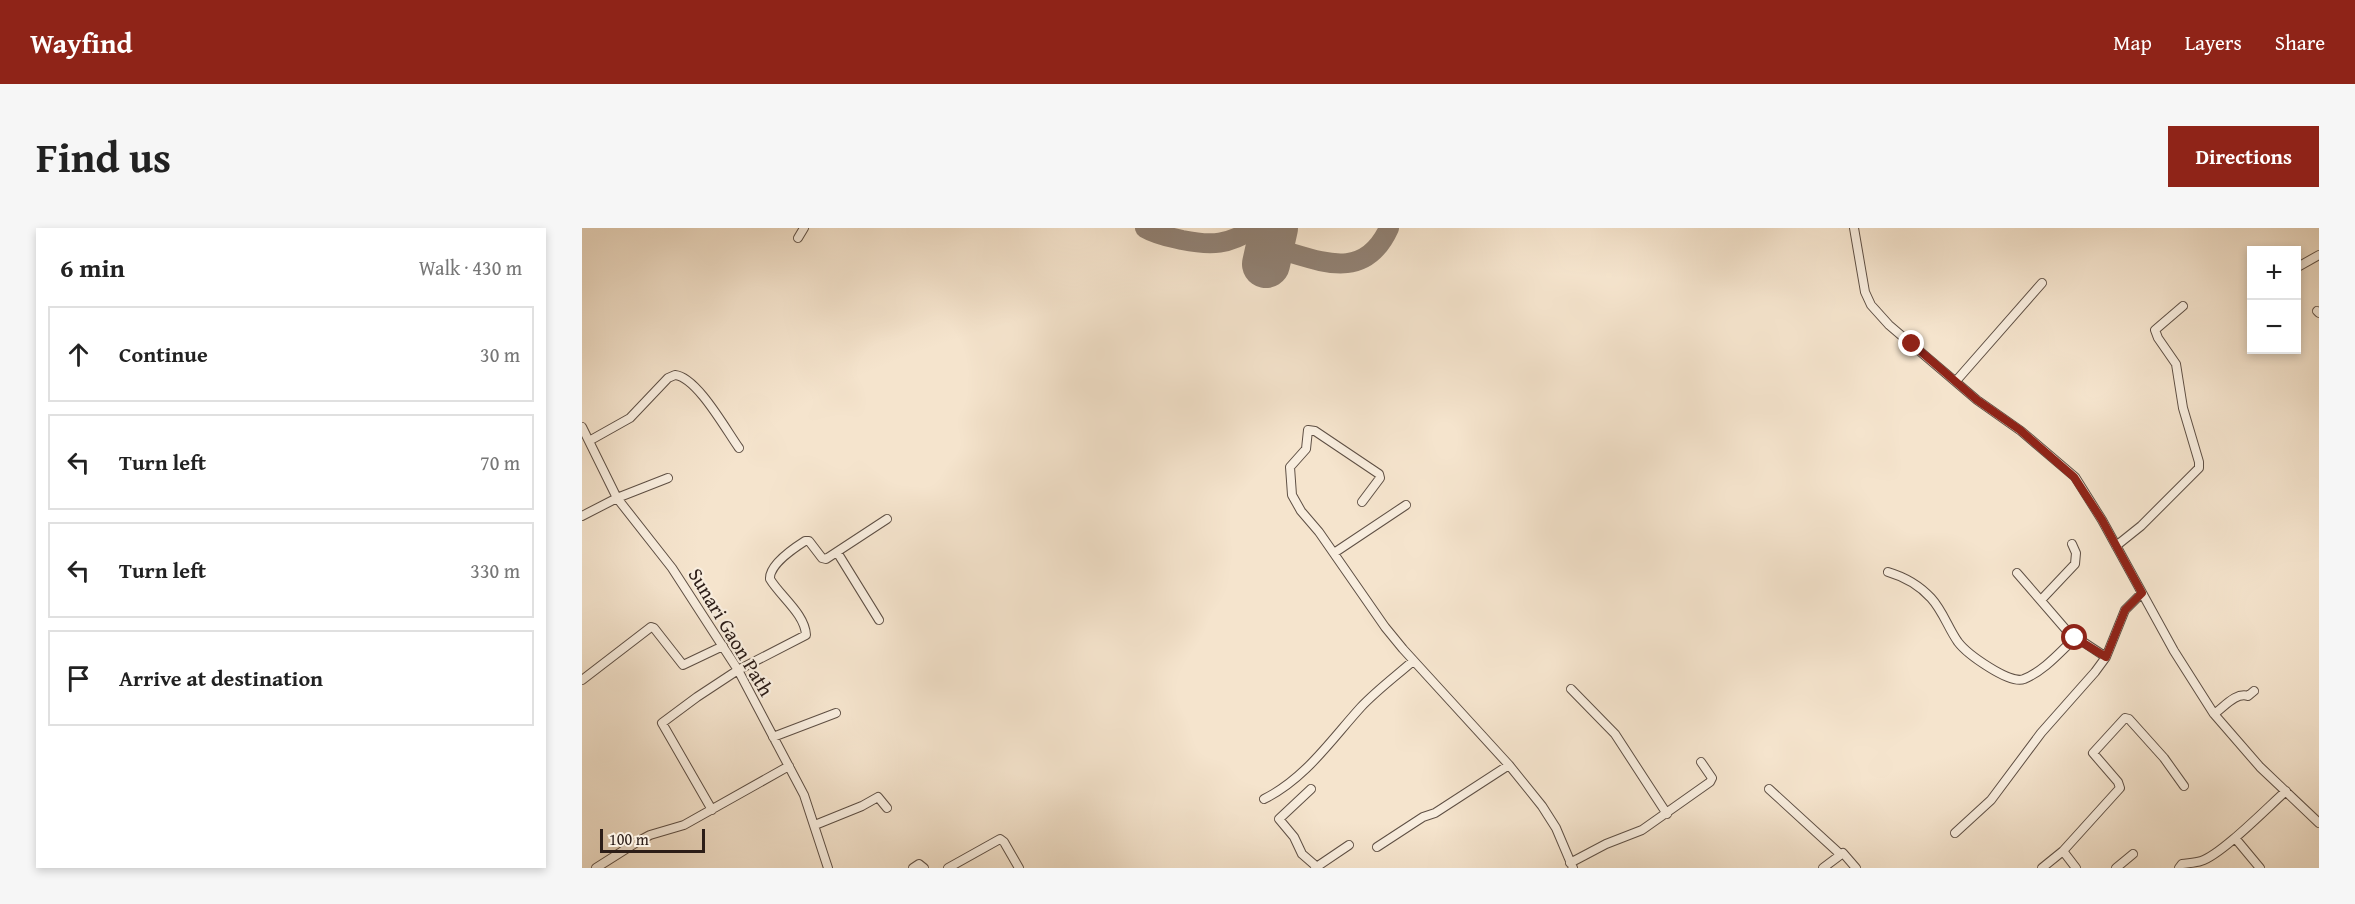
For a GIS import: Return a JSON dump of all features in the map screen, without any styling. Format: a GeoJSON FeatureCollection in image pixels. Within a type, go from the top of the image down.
{"type":"FeatureCollection","features":[{"type":"Feature","properties":{"kind":"street"},"geometry":{"type":"LineString","coordinates":[[798,238],[804,228]]}},
{"type":"Feature","properties":{"kind":"street"},"geometry":{"type":"LineString","coordinates":[[1854,228],[1865,292],[1871,304],[1889,325],[1977,400],[2020,430],[2064,466],[2089,498],[2174,651],[2214,714],[2260,767],[2319,823]]}},
{"type":"Feature","properties":{"kind":"street"},"geometry":{"type":"LineString","coordinates":[[2301,265],[2319,255]]}},
{"type":"Feature","properties":{"kind":"street"},"geometry":{"type":"LineString","coordinates":[[1956,381],[2042,283]]}},
{"type":"Feature","properties":{"kind":"street"},"geometry":{"type":"LineString","coordinates":[[2116,546],[2133,534],[2199,468],[2183,408],[2176,364],[2155,333],[2157,327],[2183,306]]}},
{"type":"Feature","properties":{"kind":"street"},"geometry":{"type":"LineString","coordinates":[[589,441],[630,418],[668,378],[675,375],[686,378],[691,383],[739,448]]}},
{"type":"Feature","properties":{"kind":"street","name":"Sunari Gaon Path"},"geometry":{"type":"LineString","coordinates":[[582,427],[617,498],[672,568],[738,670],[807,802],[828,868]]}},
{"type":"Feature","properties":{"kind":"street"},"geometry":{"type":"LineString","coordinates":[[1362,502],[1380,478],[1379,474],[1315,431],[1308,430],[1306,449],[1290,468],[1290,487],[1296,502],[1385,627],[1413,661],[1509,765],[1549,817],[1571,865],[1605,844],[1634,834],[1667,814],[1712,780],[1701,762]]}},
{"type":"Feature","properties":{"kind":"street"},"geometry":{"type":"LineString","coordinates":[[582,516],[617,498],[668,478]]}},
{"type":"Feature","properties":{"kind":"street"},"geometry":{"type":"LineString","coordinates":[[1334,553],[1406,505]]}},
{"type":"Feature","properties":{"kind":"street"},"geometry":{"type":"LineString","coordinates":[[712,810],[662,723],[738,670],[806,634],[798,616],[770,579],[771,572],[776,566],[805,541],[809,541],[824,559],[887,519]]}},
{"type":"Feature","properties":{"kind":"street"},"geometry":{"type":"LineString","coordinates":[[2041,600],[2075,564],[2076,552],[2072,544]]}},
{"type":"Feature","properties":{"kind":"street"},"geometry":{"type":"LineString","coordinates":[[837,552],[879,620]]}},
{"type":"Feature","properties":{"kind":"street"},"geometry":{"type":"LineString","coordinates":[[1888,572],[1911,581],[1922,589],[1937,605],[1964,648],[2013,680],[2024,680],[2034,674],[2075,638]]}},
{"type":"Feature","properties":{"kind":"street"},"geometry":{"type":"LineString","coordinates":[[2017,573],[2075,638],[2106,657]]}},
{"type":"Feature","properties":{"kind":"street"},"geometry":{"type":"LineString","coordinates":[[1955,833],[1970,822],[1996,794],[2041,733],[2106,657],[2125,610],[2142,593]]}},
{"type":"Feature","properties":{"kind":"street"},"geometry":{"type":"LineString","coordinates":[[582,680],[651,627],[683,665],[723,645]]}},
{"type":"Feature","properties":{"kind":"street"},"geometry":{"type":"LineString","coordinates":[[1264,799],[1277,793],[1295,779],[1318,757],[1362,706],[1413,661]]}},
{"type":"Feature","properties":{"kind":"street"},"geometry":{"type":"LineString","coordinates":[[1571,689],[1615,734],[1667,814]]}},
{"type":"Feature","properties":{"kind":"street"},"geometry":{"type":"LineString","coordinates":[[2214,714],[2237,696],[2242,694],[2248,696],[2254,691]]}},
{"type":"Feature","properties":{"kind":"street"},"geometry":{"type":"LineString","coordinates":[[773,736],[836,713]]}},
{"type":"Feature","properties":{"kind":"street"},"geometry":{"type":"LineString","coordinates":[[2042,868],[2063,851],[2118,791],[2118,782],[2093,753],[2125,718],[2129,719],[2149,740],[2184,786]]}},
{"type":"Feature","properties":{"kind":"street"},"geometry":{"type":"LineString","coordinates":[[1377,847],[1509,765]]}},
{"type":"Feature","properties":{"kind":"street"},"geometry":{"type":"LineString","coordinates":[[596,868],[643,839],[684,825],[789,766]]}},
{"type":"Feature","properties":{"kind":"street"},"geometry":{"type":"LineString","coordinates":[[1311,789],[1279,819],[1294,837],[1302,854],[1316,867],[1349,845]]}},
{"type":"Feature","properties":{"kind":"street"},"geometry":{"type":"LineString","coordinates":[[1769,789],[1840,854],[1845,854],[1856,868]]}},
{"type":"Feature","properties":{"kind":"street"},"geometry":{"type":"LineString","coordinates":[[2179,868],[2182,864],[2206,859],[2235,838],[2286,791]]}},
{"type":"Feature","properties":{"kind":"street"},"geometry":{"type":"LineString","coordinates":[[815,825],[878,797],[887,808]]}},
{"type":"Feature","properties":{"kind":"street"},"geometry":{"type":"LineString","coordinates":[[2235,838],[2260,868]]}},
{"type":"Feature","properties":{"kind":"street"},"geometry":{"type":"LineString","coordinates":[[948,868],[999,839],[1004,842],[1019,868]]}},
{"type":"Feature","properties":{"kind":"street"},"geometry":{"type":"LineString","coordinates":[[2063,851],[2076,868]]}},
{"type":"Feature","properties":{"kind":"street"},"geometry":{"type":"LineString","coordinates":[[1823,868],[1840,854]]}},
{"type":"Feature","properties":{"kind":"street"},"geometry":{"type":"LineString","coordinates":[[2116,868],[2133,854]]}},
{"type":"Feature","properties":{"kind":"street"},"geometry":{"type":"LineString","coordinates":[[913,868],[919,864],[924,868]]}},
{"type":"Feature","properties":{"kind":"taxiway"},"geometry":{"type":"LineString","coordinates":[[1145,228],[1172,238],[1211,243],[1228,241],[1255,228]]}},
{"type":"Feature","properties":{"kind":"taxiway"},"geometry":{"type":"LineString","coordinates":[[1270,247],[1321,261],[1352,262],[1366,257],[1378,246],[1389,228]]}},
{"type":"Feature","properties":{"kind":"runway"},"geometry":{"type":"LineString","coordinates":[[1266,264],[1274,228]]}},
{"type":"Feature","properties":{"kind":"route"},"geometry":{"type":"LineString","coordinates":[[1912,344],[1977,400],[2020,430],[2064,466],[2082,487],[2102,520],[2142,593],[2121,616],[2106,657],[2075,638]]}}]}
